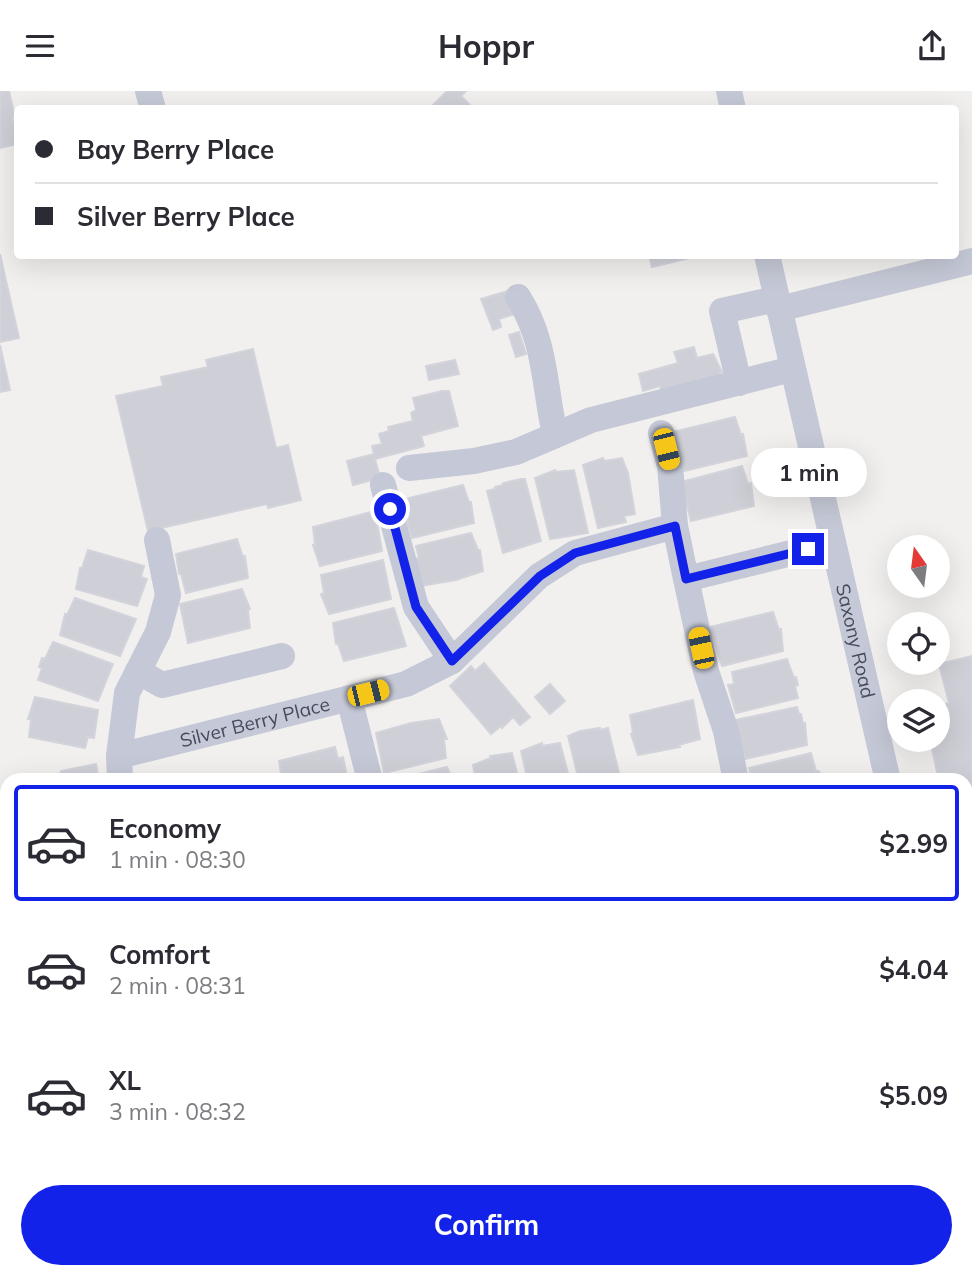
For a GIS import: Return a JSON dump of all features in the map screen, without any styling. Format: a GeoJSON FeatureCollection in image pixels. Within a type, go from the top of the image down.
{"type":"FeatureCollection","features":[{"type":"Feature","properties":{"kind":"street","name":"Saxony Road"},"geometry":{"type":"LineString","coordinates":[[768,259],[886,773]]}},
{"type":"Feature","properties":{"kind":"street"},"geometry":{"type":"LineString","coordinates":[[739,383],[722,311],[778,304],[972,261]]}},
{"type":"Feature","properties":{"kind":"street"},"geometry":{"type":"LineString","coordinates":[[517,297],[530,315],[543,354],[547,396],[555,435]]}},
{"type":"Feature","properties":{"kind":"street"},"geometry":{"type":"LineString","coordinates":[[410,468],[474,461],[516,452],[591,421],[793,369]]}},
{"type":"Feature","properties":{"kind":"street"},"geometry":{"type":"LineString","coordinates":[[662,433],[670,466],[675,526],[686,579],[706,671],[726,731],[734,773]]}},
{"type":"Feature","properties":{"kind":"street"},"geometry":{"type":"LineString","coordinates":[[383,485],[416,607],[452,661]]}},
{"type":"Feature","properties":{"kind":"street","name":"Silver Berry Place"},"geometry":{"type":"LineString","coordinates":[[119,768],[349,698],[406,684],[452,661],[540,576],[575,553],[675,526]]}},
{"type":"Feature","properties":{"kind":"street"},"geometry":{"type":"LineString","coordinates":[[119,768],[127,693],[158,632],[168,595],[157,540]]}},
{"type":"Feature","properties":{"kind":"street"},"geometry":{"type":"LineString","coordinates":[[686,579],[832,543]]}},
{"type":"Feature","properties":{"kind":"street"},"geometry":{"type":"LineString","coordinates":[[138,671],[162,685],[282,656]]}},
{"type":"Feature","properties":{"kind":"street"},"geometry":{"type":"LineString","coordinates":[[349,698],[368,773]]}},
{"type":"Feature","properties":{"kind":"building"},"geometry":{"type":"Polygon","coordinates":[[[9,91],[14,113],[14,145],[0,148],[0,92],[9,91]]]}},
{"type":"Feature","properties":{"kind":"building"},"geometry":{"type":"Polygon","coordinates":[[[447,91],[466,91],[461,96],[470,105],[433,105],[447,91]]]}},
{"type":"Feature","properties":{"kind":"building"},"geometry":{"type":"Polygon","coordinates":[[[0,254],[19,338],[0,342],[0,254]]]}},
{"type":"Feature","properties":{"kind":"building"},"geometry":{"type":"Polygon","coordinates":[[[650,259],[685,259],[652,267],[650,259]]]}},
{"type":"Feature","properties":{"kind":"building"},"geometry":{"type":"Polygon","coordinates":[[[508,291],[515,314],[499,319],[501,327],[493,330],[481,299],[508,291]]]}},
{"type":"Feature","properties":{"kind":"building"},"geometry":{"type":"Polygon","coordinates":[[[519,332],[526,354],[516,357],[509,335],[519,332]]]}},
{"type":"Feature","properties":{"kind":"building"},"geometry":{"type":"Polygon","coordinates":[[[0,345],[10,390],[0,392],[0,345]]]}},
{"type":"Feature","properties":{"kind":"building"},"geometry":{"type":"Polygon","coordinates":[[[694,347],[697,358],[713,354],[722,372],[719,373],[720,378],[662,394],[660,386],[643,391],[639,374],[678,363],[674,352],[694,347]]]}},
{"type":"Feature","properties":{"kind":"building"},"geometry":{"type":"Polygon","coordinates":[[[253,349],[276,448],[288,445],[301,500],[268,508],[267,504],[148,531],[116,396],[163,386],[161,377],[208,367],[206,360],[253,349]]]}},
{"type":"Feature","properties":{"kind":"building"},"geometry":{"type":"Polygon","coordinates":[[[455,360],[459,374],[429,380],[426,366],[455,360]]]}},
{"type":"Feature","properties":{"kind":"building"},"geometry":{"type":"Polygon","coordinates":[[[449,391],[458,426],[421,436],[424,446],[375,459],[380,478],[353,485],[347,461],[374,454],[372,446],[382,444],[379,434],[389,431],[388,427],[413,421],[411,413],[416,410],[413,398],[449,391]]]}},
{"type":"Feature","properties":{"kind":"building"},"geometry":{"type":"Polygon","coordinates":[[[735,417],[741,435],[743,434],[747,456],[684,471],[673,432],[735,417]]]}},
{"type":"Feature","properties":{"kind":"building"},"geometry":{"type":"Polygon","coordinates":[[[603,458],[604,461],[622,458],[628,473],[635,514],[624,516],[626,522],[598,528],[583,465],[603,458]]]}},
{"type":"Feature","properties":{"kind":"building"},"geometry":{"type":"Polygon","coordinates":[[[742,466],[748,484],[751,483],[754,506],[691,521],[681,482],[742,466]]]}},
{"type":"Feature","properties":{"kind":"building"},"geometry":{"type":"Polygon","coordinates":[[[555,470],[574,470],[588,533],[550,539],[535,478],[555,470]]]}},
{"type":"Feature","properties":{"kind":"building"},"geometry":{"type":"Polygon","coordinates":[[[525,479],[541,541],[503,553],[487,491],[503,483],[525,479]]]}},
{"type":"Feature","properties":{"kind":"building"},"geometry":{"type":"Polygon","coordinates":[[[463,485],[471,502],[474,523],[412,538],[401,500],[463,485]]]}},
{"type":"Feature","properties":{"kind":"building"},"geometry":{"type":"Polygon","coordinates":[[[375,511],[382,551],[320,566],[313,545],[313,527],[375,511]]]}},
{"type":"Feature","properties":{"kind":"building"},"geometry":{"type":"Polygon","coordinates":[[[471,533],[480,550],[483,571],[456,580],[420,586],[413,559],[419,558],[416,546],[471,533]]]}},
{"type":"Feature","properties":{"kind":"building"},"geometry":{"type":"Polygon","coordinates":[[[237,539],[243,557],[245,556],[248,578],[186,593],[176,554],[237,539]]]}},
{"type":"Feature","properties":{"kind":"building"},"geometry":{"type":"Polygon","coordinates":[[[88,550],[144,566],[141,577],[147,579],[137,606],[76,589],[80,568],[88,550]]]}},
{"type":"Feature","properties":{"kind":"building"},"geometry":{"type":"Polygon","coordinates":[[[383,560],[391,599],[329,614],[321,594],[324,593],[321,575],[383,560]]]}},
{"type":"Feature","properties":{"kind":"building"},"geometry":{"type":"Polygon","coordinates":[[[242,589],[250,609],[250,628],[188,643],[180,604],[242,589]]]}},
{"type":"Feature","properties":{"kind":"building"},"geometry":{"type":"Polygon","coordinates":[[[75,598],[136,619],[120,656],[60,635],[65,614],[67,615],[75,598]]]}},
{"type":"Feature","properties":{"kind":"building"},"geometry":{"type":"Polygon","coordinates":[[[394,608],[406,646],[344,661],[336,644],[333,623],[394,608]]]}},
{"type":"Feature","properties":{"kind":"building"},"geometry":{"type":"Polygon","coordinates":[[[773,612],[779,630],[781,629],[783,651],[722,666],[710,627],[773,612]]]}},
{"type":"Feature","properties":{"kind":"building"},"geometry":{"type":"Polygon","coordinates":[[[53,642],[113,664],[98,701],[38,680],[42,658],[45,659],[53,642]]]}},
{"type":"Feature","properties":{"kind":"building"},"geometry":{"type":"Polygon","coordinates":[[[972,656],[972,773],[937,773],[933,752],[950,752],[950,689],[945,689],[942,675],[950,675],[950,661],[972,656]]]}},
{"type":"Feature","properties":{"kind":"building"},"geometry":{"type":"Polygon","coordinates":[[[787,659],[794,678],[796,677],[798,698],[736,713],[728,685],[734,684],[732,672],[787,659]]]}},
{"type":"Feature","properties":{"kind":"building"},"geometry":{"type":"Polygon","coordinates":[[[484,663],[530,717],[520,725],[513,717],[491,734],[450,686],[471,666],[475,671],[484,663]]]}},
{"type":"Feature","properties":{"kind":"building"},"geometry":{"type":"Polygon","coordinates":[[[550,684],[565,701],[550,714],[535,697],[550,684]]]}},
{"type":"Feature","properties":{"kind":"building"},"geometry":{"type":"Polygon","coordinates":[[[35,697],[98,710],[94,738],[88,737],[85,748],[29,737],[31,719],[28,719],[35,697]]]}},
{"type":"Feature","properties":{"kind":"building"},"geometry":{"type":"Polygon","coordinates":[[[693,700],[700,739],[679,745],[680,747],[638,755],[631,734],[630,715],[693,700]]]}},
{"type":"Feature","properties":{"kind":"building"},"geometry":{"type":"Polygon","coordinates":[[[797,707],[803,724],[805,723],[807,745],[745,759],[736,720],[797,707]]]}},
{"type":"Feature","properties":{"kind":"building"},"geometry":{"type":"Polygon","coordinates":[[[439,719],[447,739],[444,739],[446,758],[384,773],[376,733],[411,723],[439,719]]]}},
{"type":"Feature","properties":{"kind":"building"},"geometry":{"type":"Polygon","coordinates":[[[608,728],[619,773],[577,773],[568,736],[580,731],[608,728]]]}},
{"type":"Feature","properties":{"kind":"building"},"geometry":{"type":"Polygon","coordinates":[[[542,743],[542,746],[560,743],[568,773],[526,773],[521,751],[542,743]]]}},
{"type":"Feature","properties":{"kind":"building"},"geometry":{"type":"Polygon","coordinates":[[[335,747],[338,759],[343,757],[346,773],[281,773],[279,761],[335,747]]]}},
{"type":"Feature","properties":{"kind":"building"},"geometry":{"type":"Polygon","coordinates":[[[512,753],[517,773],[474,773],[473,765],[491,758],[490,756],[512,753]]]}},
{"type":"Feature","properties":{"kind":"building"},"geometry":{"type":"Polygon","coordinates":[[[811,753],[816,771],[820,773],[750,773],[749,768],[811,753]]]}},
{"type":"Feature","properties":{"kind":"building"},"geometry":{"type":"Polygon","coordinates":[[[96,764],[98,773],[61,773],[96,764]]]}},
{"type":"Feature","properties":{"kind":"building"},"geometry":{"type":"Polygon","coordinates":[[[447,767],[450,773],[423,773],[447,767]]]}},
{"type":"Feature","properties":{"kind":"route"},"geometry":{"type":"LineString","coordinates":[[390,509],[416,607],[452,661],[540,576],[575,553],[675,526],[686,579],[808,549]]}}]}
